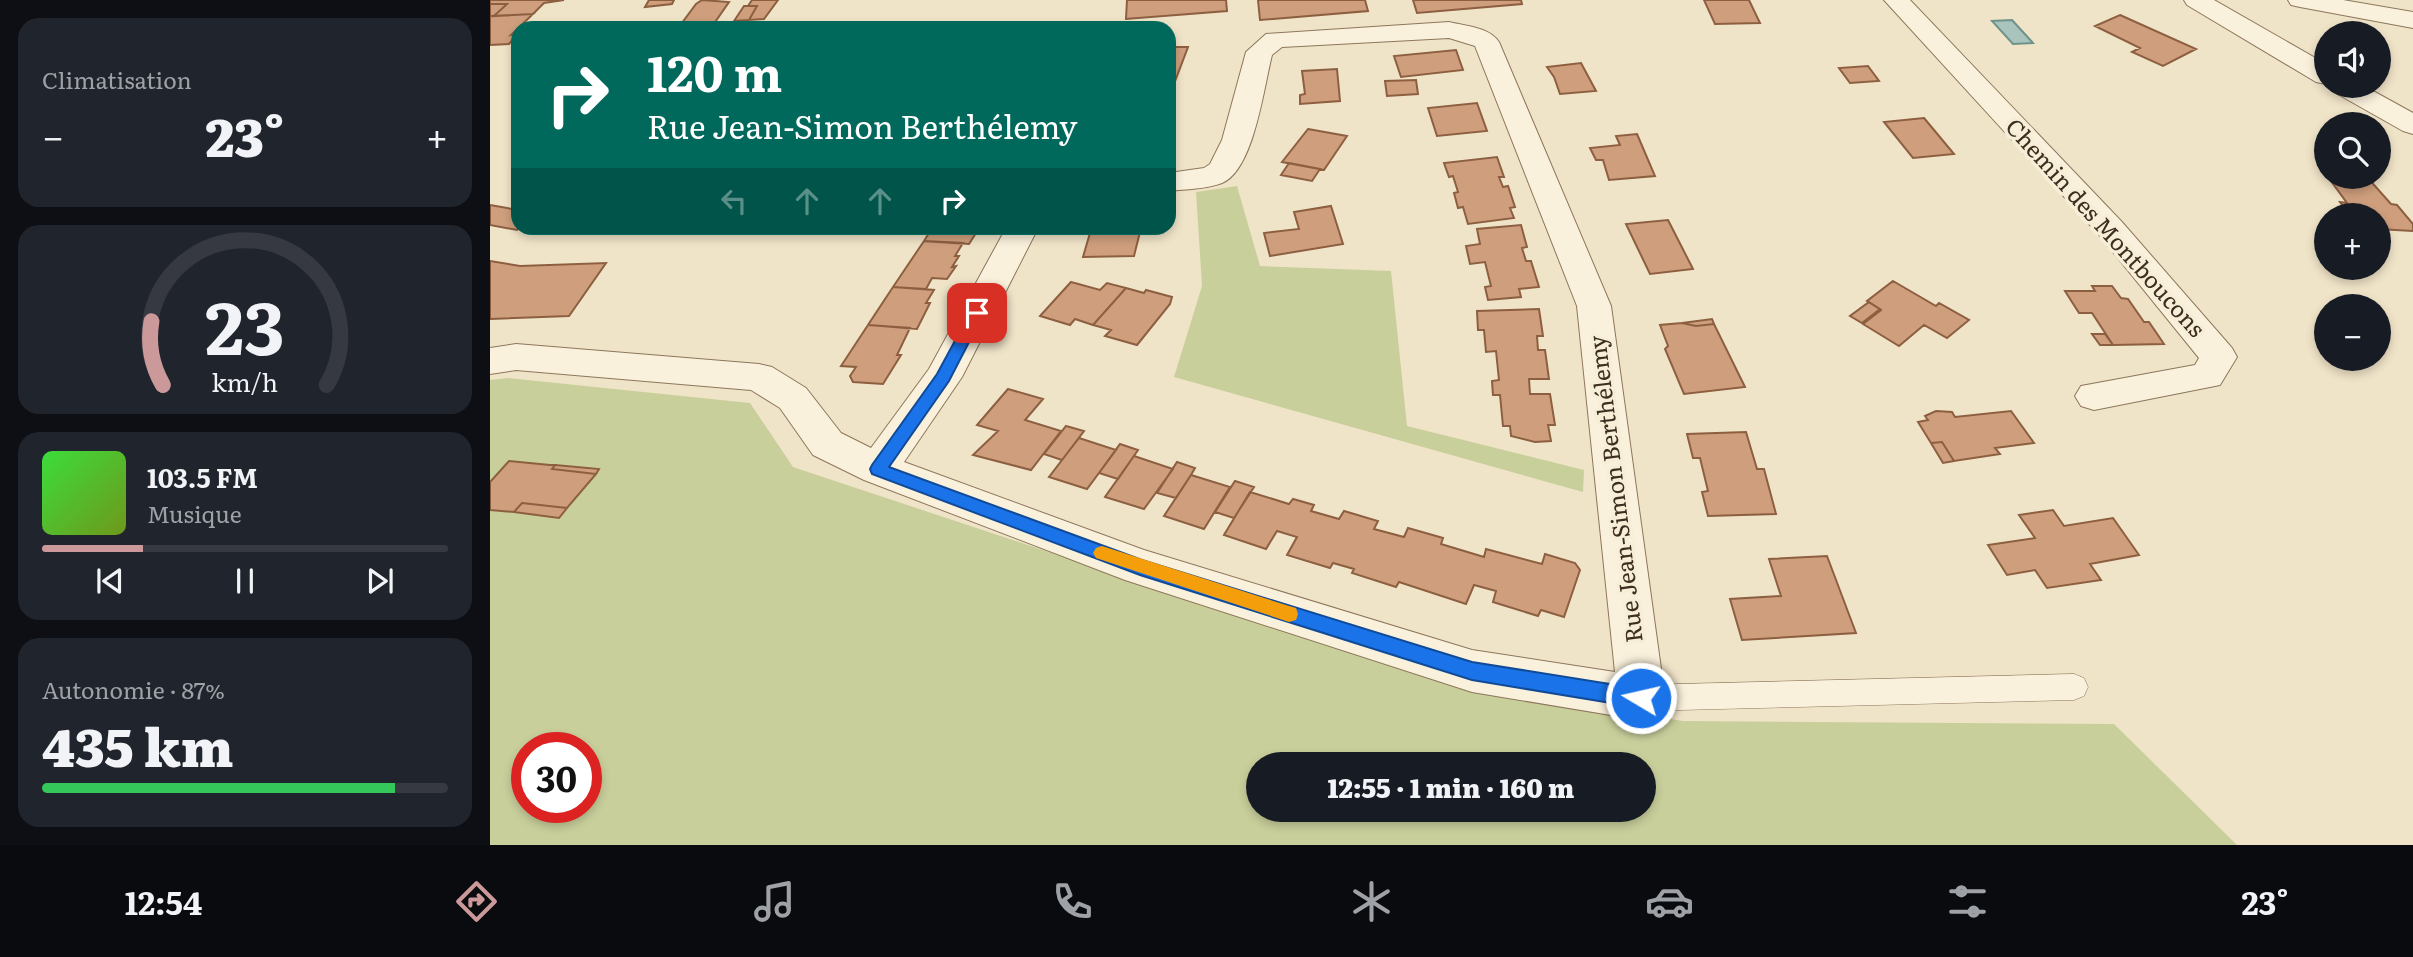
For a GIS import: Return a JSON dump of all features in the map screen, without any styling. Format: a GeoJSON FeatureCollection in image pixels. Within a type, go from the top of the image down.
{"type":"FeatureCollection","features":[{"type":"Feature","properties":{"kind":"street","name":"Chemin des Montboucons"},"geometry":{"type":"LineString","coordinates":[[1896,0],[2111,229],[2219,357],[2207,376],[2094,396]]}},
{"type":"Feature","properties":{"kind":"street"},"geometry":{"type":"LineString","coordinates":[[2196,0],[2314,69]]}},
{"type":"Feature","properties":{"kind":"street"},"geometry":{"type":"LineString","coordinates":[[2300,0],[2413,20]]}},
{"type":"Feature","properties":{"kind":"street","name":"Rue Jean-Simon Berthélemy"},"geometry":{"type":"LineString","coordinates":[[1176,182],[1212,176],[1223,169],[1237,140],[1259,52],[1275,40],[1449,30],[1474,35],[1486,42],[1594,306],[1641,698]]}},
{"type":"Feature","properties":{"kind":"street"},"geometry":{"type":"LineString","coordinates":[[2365,98],[2413,125]]}},
{"type":"Feature","properties":{"kind":"street"},"geometry":{"type":"LineString","coordinates":[[878,469],[943,377],[1018,235]]}},
{"type":"Feature","properties":{"kind":"street"},"geometry":{"type":"LineString","coordinates":[[490,361],[516,356],[759,377],[793,398],[827,444],[878,469],[1140,567],[1472,671],[1641,698]]}},
{"type":"Feature","properties":{"kind":"lane"},"geometry":{"type":"LineString","coordinates":[[1641,698],[2074,687]]}},
{"type":"Feature","properties":{"kind":"green space"},"geometry":{"type":"Polygon","coordinates":[[[1237,186],[1260,266],[1391,271],[1407,426],[1584,470],[1583,492],[1174,377],[1202,286],[1196,192],[1237,186]]]}},
{"type":"Feature","properties":{"kind":"green space"},"geometry":{"type":"Polygon","coordinates":[[[508,378],[750,403],[793,467],[1437,681],[1683,721],[2114,724],[2237,845],[490,845],[490,380],[508,378]]]}},
{"type":"Feature","properties":{"kind":"water"},"geometry":{"type":"Polygon","coordinates":[[[2012,20],[2033,43],[2013,44],[1992,21],[2012,20]]]}},
{"type":"Feature","properties":{"kind":"building"},"geometry":{"type":"Polygon","coordinates":[[[490,0],[564,0],[544,3],[533,14],[494,16],[507,4],[490,4],[490,0]]]}},
{"type":"Feature","properties":{"kind":"building"},"geometry":{"type":"Polygon","coordinates":[[[649,0],[674,0],[672,4],[645,7],[649,0]]]}},
{"type":"Feature","properties":{"kind":"building"},"geometry":{"type":"Polygon","coordinates":[[[702,0],[729,2],[716,21],[683,21],[702,0]]]}},
{"type":"Feature","properties":{"kind":"building"},"geometry":{"type":"Polygon","coordinates":[[[752,0],[778,0],[764,19],[749,20],[757,6],[748,6],[752,0]]]}},
{"type":"Feature","properties":{"kind":"building"},"geometry":{"type":"Polygon","coordinates":[[[1127,0],[1226,0],[1227,11],[1126,19],[1127,0]]]}},
{"type":"Feature","properties":{"kind":"building"},"geometry":{"type":"Polygon","coordinates":[[[1258,0],[1365,0],[1368,11],[1260,20],[1258,0]]]}},
{"type":"Feature","properties":{"kind":"building"},"geometry":{"type":"Polygon","coordinates":[[[1413,0],[1521,0],[1522,4],[1417,13],[1413,0]]]}},
{"type":"Feature","properties":{"kind":"building"},"geometry":{"type":"Polygon","coordinates":[[[1704,0],[1749,0],[1760,23],[1715,24],[1704,0]]]}},
{"type":"Feature","properties":{"kind":"building"},"geometry":{"type":"Polygon","coordinates":[[[490,4],[507,4],[494,16],[490,16],[490,4]]]}},
{"type":"Feature","properties":{"kind":"building"},"geometry":{"type":"Polygon","coordinates":[[[744,6],[757,6],[749,20],[734,21],[744,6]]]}},
{"type":"Feature","properties":{"kind":"building"},"geometry":{"type":"Polygon","coordinates":[[[533,14],[526,21],[511,21],[509,44],[490,45],[490,16],[533,14]]]}},
{"type":"Feature","properties":{"kind":"building"},"geometry":{"type":"Polygon","coordinates":[[[2120,15],[2196,49],[2163,66],[2132,52],[2140,48],[2095,26],[2120,15]]]}},
{"type":"Feature","properties":{"kind":"building"},"geometry":{"type":"Polygon","coordinates":[[[1176,47],[1188,47],[1176,79],[1176,47]]]}},
{"type":"Feature","properties":{"kind":"building"},"geometry":{"type":"Polygon","coordinates":[[[1456,50],[1463,70],[1401,77],[1394,56],[1456,50]]]}},
{"type":"Feature","properties":{"kind":"building"},"geometry":{"type":"Polygon","coordinates":[[[1581,63],[1596,91],[1560,94],[1547,67],[1581,63]]]}},
{"type":"Feature","properties":{"kind":"building"},"geometry":{"type":"Polygon","coordinates":[[[1868,66],[1879,81],[1850,83],[1839,68],[1868,66]]]}},
{"type":"Feature","properties":{"kind":"building"},"geometry":{"type":"Polygon","coordinates":[[[1337,69],[1340,101],[1300,104],[1300,95],[1305,94],[1302,71],[1337,69]]]}},
{"type":"Feature","properties":{"kind":"building"},"geometry":{"type":"Polygon","coordinates":[[[1416,80],[1418,94],[1387,96],[1385,81],[1416,80]]]}},
{"type":"Feature","properties":{"kind":"building"},"geometry":{"type":"Polygon","coordinates":[[[1477,103],[1487,131],[1437,136],[1428,108],[1477,103]]]}},
{"type":"Feature","properties":{"kind":"building"},"geometry":{"type":"Polygon","coordinates":[[[1924,118],[1954,154],[1913,158],[1884,122],[1924,118]]]}},
{"type":"Feature","properties":{"kind":"building"},"geometry":{"type":"Polygon","coordinates":[[[1308,129],[1347,136],[1324,170],[1282,162],[1308,129]]]}},
{"type":"Feature","properties":{"kind":"building"},"geometry":{"type":"Polygon","coordinates":[[[1637,134],[1655,176],[1609,180],[1603,160],[1596,160],[1590,148],[1620,145],[1616,136],[1637,134]]]}},
{"type":"Feature","properties":{"kind":"building"},"geometry":{"type":"Polygon","coordinates":[[[1497,157],[1504,177],[1499,177],[1503,187],[1508,186],[1515,207],[1510,208],[1514,218],[1468,224],[1463,207],[1458,208],[1454,193],[1458,192],[1453,176],[1449,177],[1444,163],[1497,157]]]}},
{"type":"Feature","properties":{"kind":"building"},"geometry":{"type":"Polygon","coordinates":[[[1289,163],[1320,169],[1312,181],[1281,175],[1289,163]]]}},
{"type":"Feature","properties":{"kind":"building"},"geometry":{"type":"Polygon","coordinates":[[[2337,189],[2378,189],[2390,203],[2347,203],[2337,189]]]}},
{"type":"Feature","properties":{"kind":"building"},"geometry":{"type":"Polygon","coordinates":[[[2391,204],[2397,205],[2413,224],[2413,231],[2391,230],[2391,204]]]}},
{"type":"Feature","properties":{"kind":"building"},"geometry":{"type":"Polygon","coordinates":[[[490,205],[511,209],[511,229],[490,225],[490,205]]]}},
{"type":"Feature","properties":{"kind":"building"},"geometry":{"type":"Polygon","coordinates":[[[1331,206],[1343,244],[1270,256],[1264,233],[1299,229],[1294,212],[1331,206]]]}},
{"type":"Feature","properties":{"kind":"building"},"geometry":{"type":"Polygon","coordinates":[[[1668,220],[1693,269],[1650,274],[1626,224],[1668,220]]]}},
{"type":"Feature","properties":{"kind":"building"},"geometry":{"type":"Polygon","coordinates":[[[1521,225],[1527,247],[1522,248],[1526,261],[1531,261],[1539,287],[1519,289],[1521,297],[1488,300],[1485,287],[1491,286],[1485,262],[1470,264],[1466,246],[1480,244],[1477,229],[1521,225]]]}},
{"type":"Feature","properties":{"kind":"building"},"geometry":{"type":"Polygon","coordinates":[[[928,235],[975,235],[969,244],[924,241],[928,235]]]}},
{"type":"Feature","properties":{"kind":"building"},"geometry":{"type":"Polygon","coordinates":[[[1089,235],[1139,235],[1134,256],[1083,257],[1089,235]]]}},
{"type":"Feature","properties":{"kind":"building"},"geometry":{"type":"Polygon","coordinates":[[[924,241],[963,243],[952,267],[956,266],[947,279],[932,278],[926,289],[893,287],[924,241]]]}},
{"type":"Feature","properties":{"kind":"building"},"geometry":{"type":"Polygon","coordinates":[[[490,261],[520,266],[606,263],[569,316],[490,319],[490,261]]]}},
{"type":"Feature","properties":{"kind":"building"},"geometry":{"type":"Polygon","coordinates":[[[1893,281],[1936,306],[1939,303],[1969,320],[1947,338],[1924,325],[1899,346],[1863,324],[1881,310],[1867,301],[1893,281]]]}},
{"type":"Feature","properties":{"kind":"building"},"geometry":{"type":"Polygon","coordinates":[[[1071,282],[1100,290],[1107,283],[1126,288],[1093,325],[1075,319],[1070,325],[1040,316],[1071,282]]]}},
{"type":"Feature","properties":{"kind":"building"},"geometry":{"type":"Polygon","coordinates":[[[2092,286],[2112,286],[2121,298],[2128,299],[2144,322],[2149,322],[2164,344],[2113,345],[2092,313],[2079,313],[2065,291],[2095,291],[2092,286]]]}},
{"type":"Feature","properties":{"kind":"building"},"geometry":{"type":"Polygon","coordinates":[[[893,287],[934,290],[926,303],[930,303],[917,329],[868,325],[893,287]]]}},
{"type":"Feature","properties":{"kind":"building"},"geometry":{"type":"Polygon","coordinates":[[[1126,288],[1172,297],[1170,304],[1137,345],[1105,336],[1111,330],[1093,325],[1126,288]]]}},
{"type":"Feature","properties":{"kind":"building"},"geometry":{"type":"Polygon","coordinates":[[[1869,302],[1880,309],[1862,323],[1850,316],[1869,302]]]}},
{"type":"Feature","properties":{"kind":"building"},"geometry":{"type":"Polygon","coordinates":[[[1539,309],[1543,336],[1537,336],[1538,350],[1545,350],[1549,379],[1529,379],[1530,394],[1550,394],[1555,425],[1548,425],[1551,441],[1535,442],[1511,436],[1510,426],[1503,426],[1500,395],[1493,395],[1492,381],[1499,380],[1496,351],[1486,352],[1484,330],[1478,330],[1477,311],[1539,309]]]}},
{"type":"Feature","properties":{"kind":"building"},"geometry":{"type":"Polygon","coordinates":[[[1712,319],[1714,324],[1696,326],[1682,323],[1712,319]]]}},
{"type":"Feature","properties":{"kind":"building"},"geometry":{"type":"Polygon","coordinates":[[[1682,323],[1696,326],[1714,324],[1745,387],[1684,394],[1665,349],[1668,346],[1660,325],[1682,323]]]}},
{"type":"Feature","properties":{"kind":"building"},"geometry":{"type":"Polygon","coordinates":[[[868,325],[910,328],[897,355],[901,355],[883,384],[853,382],[850,376],[856,367],[841,366],[868,325]]]}},
{"type":"Feature","properties":{"kind":"building"},"geometry":{"type":"Polygon","coordinates":[[[2092,334],[2105,334],[2113,345],[2100,345],[2092,334]]]}},
{"type":"Feature","properties":{"kind":"building"},"geometry":{"type":"Polygon","coordinates":[[[1008,389],[1043,399],[1025,420],[1061,431],[1031,470],[973,455],[998,431],[977,425],[1008,389]]]}},
{"type":"Feature","properties":{"kind":"building"},"geometry":{"type":"Polygon","coordinates":[[[1936,411],[1952,412],[1955,417],[2011,411],[2034,443],[1995,448],[2000,454],[1954,461],[1942,442],[1931,443],[1918,422],[1928,420],[1925,416],[1936,411]]]}},
{"type":"Feature","properties":{"kind":"building"},"geometry":{"type":"Polygon","coordinates":[[[1066,426],[1084,431],[1062,460],[1044,454],[1066,426]]]}},
{"type":"Feature","properties":{"kind":"building"},"geometry":{"type":"Polygon","coordinates":[[[1746,432],[1757,469],[1764,469],[1776,514],[1708,516],[1702,492],[1708,491],[1700,458],[1693,458],[1687,434],[1746,432]]]}},
{"type":"Feature","properties":{"kind":"building"},"geometry":{"type":"Polygon","coordinates":[[[1079,438],[1116,450],[1087,489],[1049,477],[1079,438]]]}},
{"type":"Feature","properties":{"kind":"building"},"geometry":{"type":"Polygon","coordinates":[[[1942,442],[1954,461],[1943,463],[1931,443],[1942,442]]]}},
{"type":"Feature","properties":{"kind":"building"},"geometry":{"type":"Polygon","coordinates":[[[1120,444],[1138,450],[1118,479],[1099,473],[1120,444]]]}},
{"type":"Feature","properties":{"kind":"building"},"geometry":{"type":"Polygon","coordinates":[[[1134,456],[1173,469],[1144,509],[1105,497],[1134,456]]]}},
{"type":"Feature","properties":{"kind":"building"},"geometry":{"type":"Polygon","coordinates":[[[509,461],[555,465],[552,469],[596,474],[567,508],[522,503],[514,512],[490,510],[490,482],[509,461]]]}},
{"type":"Feature","properties":{"kind":"building"},"geometry":{"type":"Polygon","coordinates":[[[1177,462],[1195,468],[1176,498],[1157,493],[1177,462]]]}},
{"type":"Feature","properties":{"kind":"building"},"geometry":{"type":"Polygon","coordinates":[[[555,465],[599,469],[596,474],[552,469],[555,465]]]}},
{"type":"Feature","properties":{"kind":"building"},"geometry":{"type":"Polygon","coordinates":[[[1191,475],[1230,487],[1204,529],[1164,516],[1191,475]]]}},
{"type":"Feature","properties":{"kind":"building"},"geometry":{"type":"Polygon","coordinates":[[[1235,481],[1254,487],[1234,518],[1215,512],[1235,481]]]}},
{"type":"Feature","properties":{"kind":"building"},"geometry":{"type":"Polygon","coordinates":[[[1250,492],[1289,504],[1293,499],[1314,505],[1311,511],[1339,519],[1344,511],[1378,521],[1374,529],[1404,537],[1408,528],[1443,538],[1441,544],[1484,557],[1486,549],[1542,564],[1545,554],[1575,563],[1580,570],[1564,617],[1541,610],[1538,616],[1493,602],[1496,591],[1474,585],[1466,604],[1399,582],[1396,587],[1352,573],[1354,569],[1333,563],[1330,568],[1287,555],[1297,537],[1277,531],[1266,549],[1224,535],[1250,492]]]}},
{"type":"Feature","properties":{"kind":"building"},"geometry":{"type":"Polygon","coordinates":[[[522,503],[567,508],[559,518],[514,512],[522,503]]]}},
{"type":"Feature","properties":{"kind":"building"},"geometry":{"type":"Polygon","coordinates":[[[2053,510],[2064,526],[2113,518],[2139,555],[2090,564],[2101,580],[2047,588],[2035,570],[2007,575],[1988,545],[2035,538],[2019,515],[2053,510]]]}},
{"type":"Feature","properties":{"kind":"building"},"geometry":{"type":"Polygon","coordinates":[[[1827,556],[1856,633],[1742,640],[1730,599],[1781,596],[1769,559],[1827,556]]]}},
{"type":"Feature","properties":{"kind":"slow traffic"},"geometry":{"type":"LineString","coordinates":[[1102,553],[1289,614]]}},
{"type":"Feature","properties":{"kind":"route"},"geometry":{"type":"LineString","coordinates":[[977,313],[943,377],[878,469],[1140,567],[1472,671],[1641,698]]}}]}
